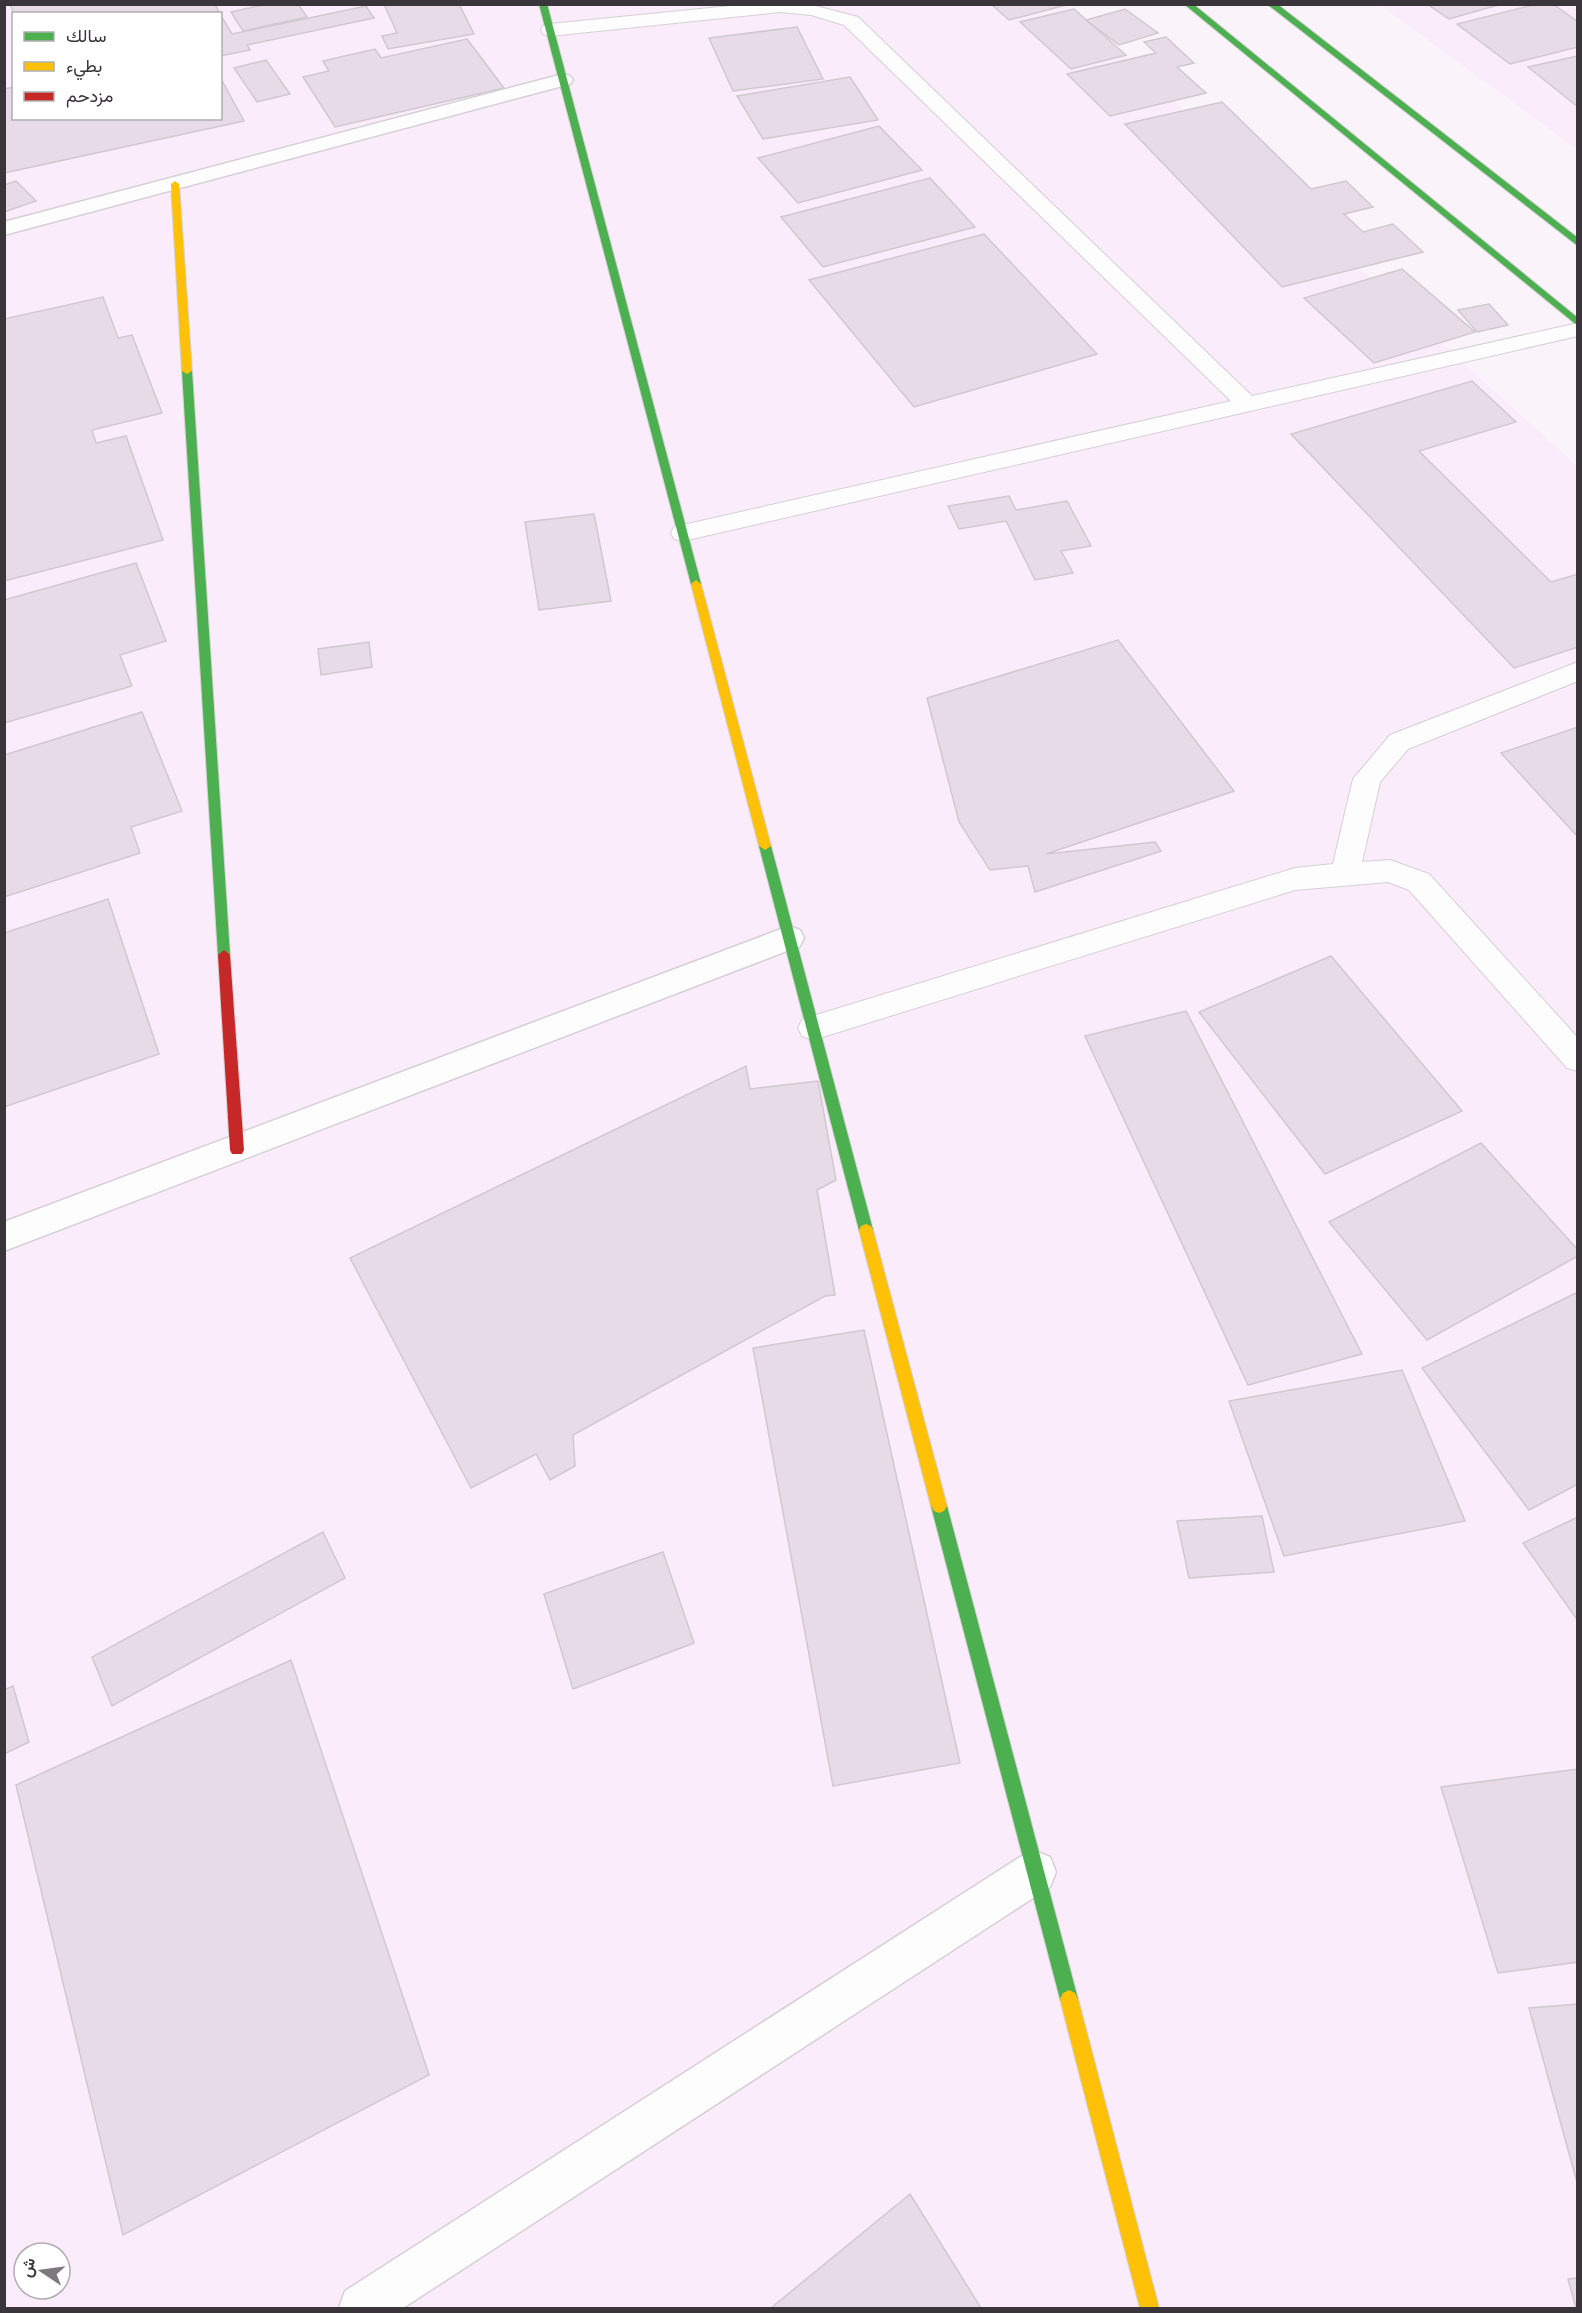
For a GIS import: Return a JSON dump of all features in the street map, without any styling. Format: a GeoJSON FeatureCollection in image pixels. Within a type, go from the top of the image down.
{"type":"FeatureCollection","features":[{"type":"Feature","properties":{"kind":"street"},"geometry":{"type":"LineString","coordinates":[[543,4],[1150,2308]]}},
{"type":"Feature","properties":{"kind":"street"},"geometry":{"type":"LineString","coordinates":[[1188,4],[1578,323]]}},
{"type":"Feature","properties":{"kind":"street"},"geometry":{"type":"LineString","coordinates":[[1271,4],[1578,243]]}},
{"type":"Feature","properties":{"kind":"street"},"geometry":{"type":"LineString","coordinates":[[4,229],[563,80]]}},
{"type":"Feature","properties":{"kind":"street"},"geometry":{"type":"LineString","coordinates":[[175,184],[237,1149]]}},
{"type":"Feature","properties":{"kind":"street"},"geometry":{"type":"LineString","coordinates":[[4,1237],[789,938]]}},
{"type":"Feature","properties":{"kind":"street"},"geometry":{"type":"LineString","coordinates":[[362,2308],[1035,1872]]}},
{"type":"Feature","properties":{"kind":"lane"},"geometry":{"type":"LineString","coordinates":[[550,30],[780,7],[812,10],[851,21],[1247,404]]}},
{"type":"Feature","properties":{"kind":"lane"},"geometry":{"type":"LineString","coordinates":[[683,532],[1578,329]]}},
{"type":"Feature","properties":{"kind":"lane"},"geometry":{"type":"LineString","coordinates":[[1345,873],[1367,779],[1399,742],[1578,671]]}},
{"type":"Feature","properties":{"kind":"lane"},"geometry":{"type":"LineString","coordinates":[[813,1028],[1294,879],[1390,871],[1419,882],[1578,1059]]}},
{"type":"Feature","properties":{"kind":"shaded area"},"geometry":{"type":"Polygon","coordinates":[[[5,5],[1068,5],[1577,466],[1577,2308],[5,2308],[5,5]]]}},
{"type":"Feature","properties":{"kind":"shaded area"},"geometry":{"type":"Polygon","coordinates":[[[1380,5],[1577,5],[1577,149],[1380,5]]]}},
{"type":"Feature","properties":{"kind":"building"},"geometry":{"type":"Polygon","coordinates":[[[10,4],[215,4],[219,12],[13,12],[10,4]]]}},
{"type":"Feature","properties":{"kind":"building"},"geometry":{"type":"Polygon","coordinates":[[[267,4],[298,4],[307,17],[243,31],[231,12],[267,4]]]}},
{"type":"Feature","properties":{"kind":"building"},"geometry":{"type":"Polygon","coordinates":[[[384,4],[459,4],[474,34],[388,49],[382,36],[397,33],[384,4]]]}},
{"type":"Feature","properties":{"kind":"building"},"geometry":{"type":"Polygon","coordinates":[[[991,4],[1070,4],[1009,20],[991,4]]]}},
{"type":"Feature","properties":{"kind":"building"},"geometry":{"type":"Polygon","coordinates":[[[1427,4],[1502,4],[1449,19],[1427,4]]]}},
{"type":"Feature","properties":{"kind":"building"},"geometry":{"type":"Polygon","coordinates":[[[1537,4],[1553,4],[1578,22],[1578,47],[1510,64],[1457,24],[1537,4]]]}},
{"type":"Feature","properties":{"kind":"building"},"geometry":{"type":"Polygon","coordinates":[[[366,6],[374,18],[247,45],[250,50],[222,56],[222,17],[232,34],[366,6]]]}},
{"type":"Feature","properties":{"kind":"building"},"geometry":{"type":"Polygon","coordinates":[[[1074,9],[1126,55],[1071,69],[1020,22],[1074,9]]]}},
{"type":"Feature","properties":{"kind":"building"},"geometry":{"type":"Polygon","coordinates":[[[1125,9],[1158,33],[1119,45],[1086,20],[1125,9]]]}},
{"type":"Feature","properties":{"kind":"building"},"geometry":{"type":"Polygon","coordinates":[[[797,27],[823,79],[733,91],[709,38],[797,27]]]}},
{"type":"Feature","properties":{"kind":"building"},"geometry":{"type":"Polygon","coordinates":[[[1166,37],[1194,63],[1177,67],[1206,93],[1110,116],[1067,74],[1156,53],[1144,42],[1166,37]]]}},
{"type":"Feature","properties":{"kind":"building"},"geometry":{"type":"Polygon","coordinates":[[[467,39],[504,88],[335,127],[303,77],[329,71],[323,61],[375,49],[381,58],[467,39]]]}},
{"type":"Feature","properties":{"kind":"building"},"geometry":{"type":"Polygon","coordinates":[[[1578,56],[1578,107],[1528,67],[1578,56]]]}},
{"type":"Feature","properties":{"kind":"building"},"geometry":{"type":"Polygon","coordinates":[[[266,60],[290,94],[257,102],[234,68],[266,60]]]}},
{"type":"Feature","properties":{"kind":"building"},"geometry":{"type":"Polygon","coordinates":[[[850,77],[878,120],[763,139],[737,96],[850,77]]]}},
{"type":"Feature","properties":{"kind":"building"},"geometry":{"type":"Polygon","coordinates":[[[222,81],[244,121],[4,173],[4,89],[12,87],[12,120],[222,120],[222,81]]]}},
{"type":"Feature","properties":{"kind":"building"},"geometry":{"type":"Polygon","coordinates":[[[1222,102],[1311,189],[1346,181],[1373,207],[1344,214],[1363,232],[1393,224],[1423,252],[1282,287],[1125,124],[1222,102]]]}},
{"type":"Feature","properties":{"kind":"building"},"geometry":{"type":"Polygon","coordinates":[[[879,126],[922,170],[798,203],[758,158],[879,126]]]}},
{"type":"Feature","properties":{"kind":"building"},"geometry":{"type":"Polygon","coordinates":[[[930,178],[975,227],[823,267],[781,217],[930,178]]]}},
{"type":"Feature","properties":{"kind":"building"},"geometry":{"type":"Polygon","coordinates":[[[16,181],[36,201],[4,212],[4,185],[16,181]]]}},
{"type":"Feature","properties":{"kind":"building"},"geometry":{"type":"Polygon","coordinates":[[[984,234],[1097,354],[914,407],[809,280],[984,234]]]}},
{"type":"Feature","properties":{"kind":"building"},"geometry":{"type":"Polygon","coordinates":[[[1402,269],[1475,332],[1374,363],[1304,298],[1402,269]]]}},
{"type":"Feature","properties":{"kind":"building"},"geometry":{"type":"Polygon","coordinates":[[[103,297],[118,338],[132,335],[162,413],[92,430],[96,443],[126,436],[163,540],[4,581],[4,319],[103,297]]]}},
{"type":"Feature","properties":{"kind":"building"},"geometry":{"type":"Polygon","coordinates":[[[1489,304],[1508,325],[1477,332],[1458,310],[1489,304]]]}},
{"type":"Feature","properties":{"kind":"building"},"geometry":{"type":"Polygon","coordinates":[[[1472,381],[1516,422],[1419,451],[1551,582],[1578,574],[1578,647],[1514,668],[1291,434],[1472,381]]]}},
{"type":"Feature","properties":{"kind":"building"},"geometry":{"type":"Polygon","coordinates":[[[1009,496],[1016,510],[1067,501],[1091,546],[1061,551],[1073,573],[1035,580],[1006,521],[959,529],[948,506],[1009,496]]]}},
{"type":"Feature","properties":{"kind":"building"},"geometry":{"type":"Polygon","coordinates":[[[594,514],[611,601],[539,610],[525,522],[594,514]]]}},
{"type":"Feature","properties":{"kind":"building"},"geometry":{"type":"Polygon","coordinates":[[[136,563],[166,641],[120,655],[132,686],[4,723],[4,600],[136,563]]]}},
{"type":"Feature","properties":{"kind":"building"},"geometry":{"type":"Polygon","coordinates":[[[1118,640],[1234,791],[1046,854],[1155,842],[1161,851],[1035,892],[1028,866],[990,870],[959,822],[927,698],[1118,640]]]}},
{"type":"Feature","properties":{"kind":"building"},"geometry":{"type":"Polygon","coordinates":[[[369,642],[372,667],[321,675],[318,649],[369,642]]]}},
{"type":"Feature","properties":{"kind":"building"},"geometry":{"type":"Polygon","coordinates":[[[142,712],[182,811],[131,827],[140,853],[4,897],[4,755],[142,712]]]}},
{"type":"Feature","properties":{"kind":"building"},"geometry":{"type":"Polygon","coordinates":[[[1578,727],[1578,837],[1501,753],[1578,727]]]}},
{"type":"Feature","properties":{"kind":"building"},"geometry":{"type":"Polygon","coordinates":[[[108,899],[159,1054],[4,1107],[4,933],[108,899]]]}},
{"type":"Feature","properties":{"kind":"building"},"geometry":{"type":"Polygon","coordinates":[[[1331,956],[1462,1111],[1325,1174],[1199,1012],[1331,956]]]}},
{"type":"Feature","properties":{"kind":"building"},"geometry":{"type":"Polygon","coordinates":[[[1186,1011],[1362,1354],[1248,1385],[1085,1036],[1186,1011]]]}},
{"type":"Feature","properties":{"kind":"building"},"geometry":{"type":"Polygon","coordinates":[[[746,1066],[750,1089],[818,1081],[836,1180],[817,1190],[835,1295],[825,1296],[573,1435],[575,1466],[550,1480],[536,1454],[471,1488],[350,1258],[746,1066]]]}},
{"type":"Feature","properties":{"kind":"building"},"geometry":{"type":"Polygon","coordinates":[[[1481,1143],[1578,1250],[1578,1256],[1427,1340],[1329,1222],[1481,1143]]]}},
{"type":"Feature","properties":{"kind":"building"},"geometry":{"type":"Polygon","coordinates":[[[1578,1292],[1578,1484],[1529,1510],[1422,1368],[1578,1292]]]}},
{"type":"Feature","properties":{"kind":"building"},"geometry":{"type":"Polygon","coordinates":[[[864,1330],[960,1763],[833,1786],[753,1348],[864,1330]]]}},
{"type":"Feature","properties":{"kind":"building"},"geometry":{"type":"Polygon","coordinates":[[[1402,1370],[1465,1521],[1284,1556],[1229,1401],[1402,1370]]]}},
{"type":"Feature","properties":{"kind":"building"},"geometry":{"type":"Polygon","coordinates":[[[1262,1516],[1274,1572],[1189,1578],[1177,1521],[1262,1516]]]}},
{"type":"Feature","properties":{"kind":"building"},"geometry":{"type":"Polygon","coordinates":[[[1578,1517],[1578,1621],[1523,1543],[1578,1517]]]}},
{"type":"Feature","properties":{"kind":"building"},"geometry":{"type":"Polygon","coordinates":[[[323,1532],[345,1578],[112,1706],[92,1657],[323,1532]]]}},
{"type":"Feature","properties":{"kind":"building"},"geometry":{"type":"Polygon","coordinates":[[[663,1552],[694,1643],[573,1689],[544,1594],[663,1552]]]}},
{"type":"Feature","properties":{"kind":"building"},"geometry":{"type":"Polygon","coordinates":[[[291,1660],[429,2075],[123,2235],[16,1785],[291,1660]]]}},
{"type":"Feature","properties":{"kind":"building"},"geometry":{"type":"Polygon","coordinates":[[[13,1686],[29,1742],[4,1754],[4,1690],[13,1686]]]}},
{"type":"Feature","properties":{"kind":"building"},"geometry":{"type":"Polygon","coordinates":[[[1578,1769],[1578,1962],[1498,1973],[1441,1787],[1578,1769]]]}},
{"type":"Feature","properties":{"kind":"building"},"geometry":{"type":"Polygon","coordinates":[[[1578,2004],[1578,2186],[1529,2008],[1578,2004]]]}},
{"type":"Feature","properties":{"kind":"building"},"geometry":{"type":"Polygon","coordinates":[[[910,2194],[981,2308],[771,2308],[910,2194]]]}},
{"type":"Feature","properties":{"kind":"building"},"geometry":{"type":"Polygon","coordinates":[[[1578,2278],[1578,2308],[1576,2308],[1568,2279],[1578,2278]]]}},
{"type":"Feature","properties":{"kind":"traffic: fast"},"geometry":{"type":"LineString","coordinates":[[543,4],[696,584]]}},
{"type":"Feature","properties":{"kind":"traffic: fast"},"geometry":{"type":"LineString","coordinates":[[1188,4],[1578,323]]}},
{"type":"Feature","properties":{"kind":"traffic: fast"},"geometry":{"type":"LineString","coordinates":[[1271,4],[1578,243]]}},
{"type":"Feature","properties":{"kind":"traffic: fast"},"geometry":{"type":"LineString","coordinates":[[187,371],[224,955]]}},
{"type":"Feature","properties":{"kind":"traffic: fast"},"geometry":{"type":"LineString","coordinates":[[765,846],[866,1230]]}},
{"type":"Feature","properties":{"kind":"traffic: fast"},"geometry":{"type":"LineString","coordinates":[[939,1506],[1069,1999]]}},
{"type":"Feature","properties":{"kind":"traffic: slow"},"geometry":{"type":"LineString","coordinates":[[175,184],[187,371]]}},
{"type":"Feature","properties":{"kind":"traffic: slow"},"geometry":{"type":"LineString","coordinates":[[696,584],[765,846]]}},
{"type":"Feature","properties":{"kind":"traffic: slow"},"geometry":{"type":"LineString","coordinates":[[866,1230],[939,1506]]}},
{"type":"Feature","properties":{"kind":"traffic: slow"},"geometry":{"type":"LineString","coordinates":[[1069,1999],[1150,2308]]}},
{"type":"Feature","properties":{"kind":"traffic: jam"},"geometry":{"type":"LineString","coordinates":[[224,955],[237,1150]]}}]}
